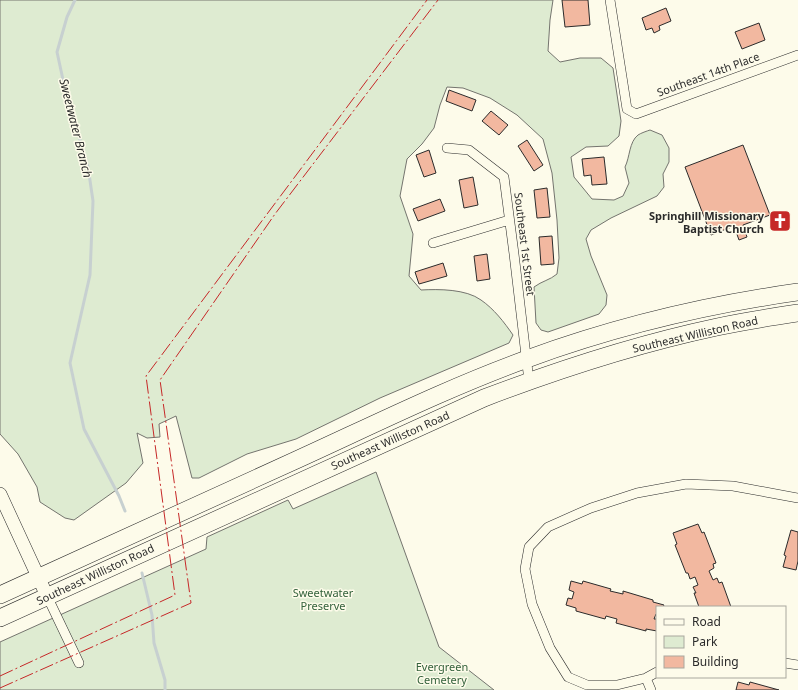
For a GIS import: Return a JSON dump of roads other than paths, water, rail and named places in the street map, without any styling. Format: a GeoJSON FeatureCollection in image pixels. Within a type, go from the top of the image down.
{"type":"FeatureCollection","features":[{"type":"Feature","properties":{"kind":"highway","name":"Southeast Williston Road"},"geometry":{"type":"LineString","coordinates":[[0,594],[442,394],[526,359],[665,317],[757,298],[798,292]]}},
{"type":"Feature","properties":{"kind":"highway","name":"Southeast Williston Road"},"geometry":{"type":"LineString","coordinates":[[0,618],[429,422],[528,381],[598,358],[670,338],[716,327],[798,313]]}},
{"type":"Feature","properties":{"kind":"highway"},"geometry":{"type":"LineString","coordinates":[[665,317],[670,338]]}},
{"type":"Feature","properties":{"kind":"main road"},"geometry":{"type":"LineString","coordinates":[[0,494],[47,596]]}},
{"type":"Feature","properties":{"kind":"street","name":"Southeast 14th Place"},"geometry":{"type":"LineString","coordinates":[[610,0],[627,109],[636,114],[798,55]]}},
{"type":"Feature","properties":{"kind":"street","name":"Southeast 1st Street"},"geometry":{"type":"LineString","coordinates":[[447,148],[469,150],[504,177],[528,381]]}},
{"type":"Feature","properties":{"kind":"street"},"geometry":{"type":"LineString","coordinates":[[432,243],[510,220]]}},
{"type":"Feature","properties":{"kind":"street"},"geometry":{"type":"LineString","coordinates":[[656,673],[646,678],[617,685],[588,686],[568,677],[550,648],[532,604],[525,570],[529,547],[548,527],[591,508],[637,493],[686,484],[733,486],[798,498]]}},
{"type":"Feature","properties":{"kind":"street"},"geometry":{"type":"LineString","coordinates":[[47,596],[79,662]]}},
{"type":"Feature","properties":{"kind":"street"},"geometry":{"type":"LineString","coordinates":[[786,663],[798,665]]}},
{"type":"Feature","properties":{"kind":"street"},"geometry":{"type":"LineString","coordinates":[[646,678],[651,690]]}},
{"type":"Feature","properties":{"kind":"waterway","name":"Sweetwater Branch"},"geometry":{"type":"LineString","coordinates":[[75,0],[67,17],[57,52],[65,89],[88,167],[93,201],[90,275],[70,363],[84,429],[119,496],[125,511]]}},
{"type":"Feature","properties":{"kind":"waterway","name":"Sweetwater Branch"},"geometry":{"type":"LineString","coordinates":[[142,573],[152,615],[154,643],[165,680],[165,690]]}},
{"type":"Feature","properties":{"kind":"place","name":"Springhill Missionary Baptist Church"},"geometry":{"type":"Point","coordinates":[780,221]}},
{"type":"Feature","properties":{"kind":"park label","name":"Sweetwater Preserve"},"geometry":{"type":"Point","coordinates":[323,598]}},
{"type":"Feature","properties":{"kind":"park label","name":"Evergreen Cemetery"},"geometry":{"type":"Point","coordinates":[442,672]}}]}
